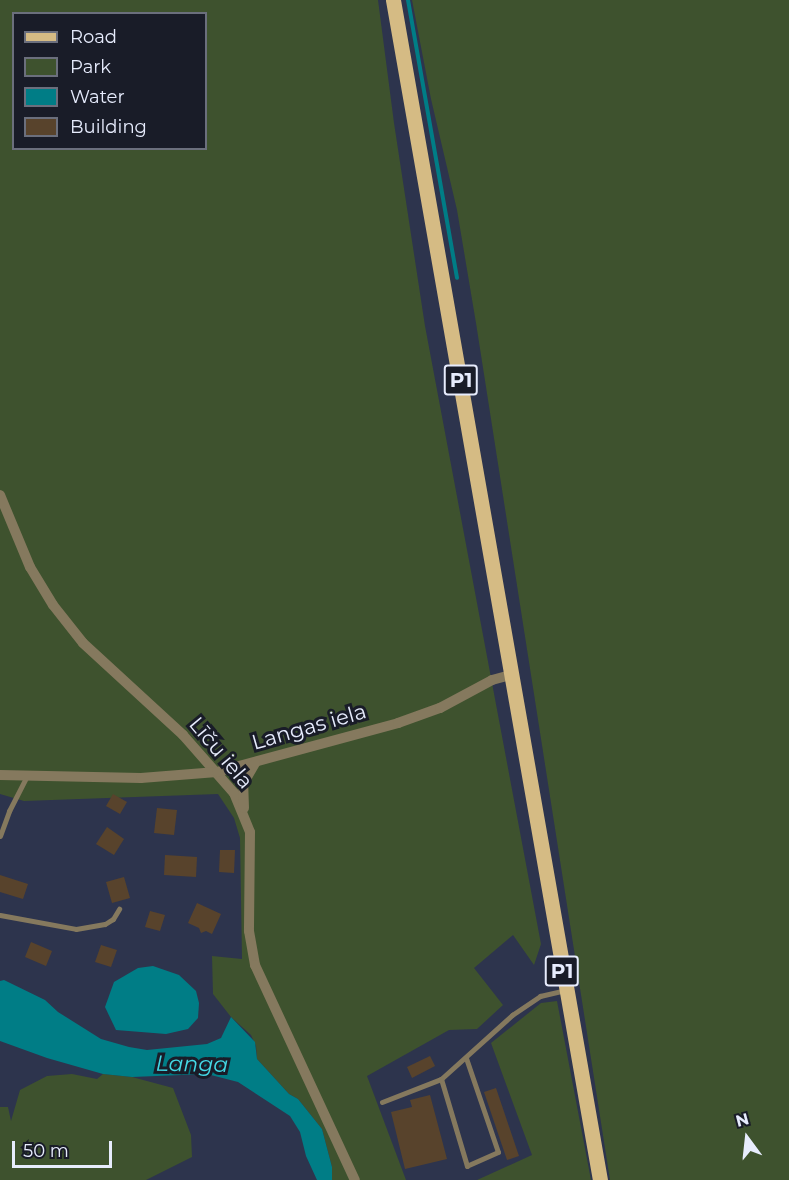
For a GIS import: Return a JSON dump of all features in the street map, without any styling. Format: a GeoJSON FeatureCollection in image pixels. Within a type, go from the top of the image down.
{"type":"FeatureCollection","features":[{"type":"Feature","properties":{"kind":"main road","name":"P1"},"geometry":{"type":"LineString","coordinates":[[393,0],[600,1180]]}},
{"type":"Feature","properties":{"kind":"street","name":"Līču iela"},"geometry":{"type":"LineString","coordinates":[[0,495],[30,567],[53,605],[83,643],[183,735],[234,793],[244,813],[250,832],[252,850],[250,950],[356,1180]]}},
{"type":"Feature","properties":{"kind":"street","name":"Langas iela"},"geometry":{"type":"LineString","coordinates":[[0,776],[141,778],[217,772],[408,719],[440,708],[492,681],[511,675]]}},
{"type":"Feature","properties":{"kind":"street"},"geometry":{"type":"LineString","coordinates":[[244,813],[243,784],[255,763]]}},
{"type":"Feature","properties":{"kind":"lane"},"geometry":{"type":"LineString","coordinates":[[0,836],[26,778]]}},
{"type":"Feature","properties":{"kind":"lane"},"geometry":{"type":"LineString","coordinates":[[0,915],[76,929],[105,924],[113,919],[119,909]]}},
{"type":"Feature","properties":{"kind":"lane"},"geometry":{"type":"LineString","coordinates":[[382,1102],[441,1079],[512,1015],[540,996],[565,990]]}},
{"type":"Feature","properties":{"kind":"lane"},"geometry":{"type":"LineString","coordinates":[[441,1079],[467,1166],[498,1152],[466,1058]]}},
{"type":"Feature","properties":{"kind":"green space"},"geometry":{"type":"Polygon","coordinates":[[[0,0],[378,0],[425,326],[541,944],[534,965],[513,935],[474,968],[503,1005],[477,1029],[449,1030],[367,1076],[406,1180],[332,1180],[332,1167],[322,1129],[298,1099],[289,1094],[257,1059],[256,1046],[251,1035],[231,1017],[213,994],[212,956],[242,959],[240,838],[234,818],[218,794],[24,801],[0,794],[0,0]]]}},
{"type":"Feature","properties":{"kind":"green space"},"geometry":{"type":"Polygon","coordinates":[[[412,0],[789,0],[789,1180],[610,1180],[476,323],[457,210],[431,99],[412,0]]]}},
{"type":"Feature","properties":{"kind":"green space"},"geometry":{"type":"Polygon","coordinates":[[[557,1001],[591,1180],[477,1180],[532,1155],[491,1043],[541,1003],[557,1001]]]}},
{"type":"Feature","properties":{"kind":"green space"},"geometry":{"type":"Polygon","coordinates":[[[72,1074],[97,1079],[103,1074],[132,1077],[173,1088],[191,1135],[192,1157],[146,1180],[0,1180],[0,1107],[8,1107],[11,1121],[20,1090],[47,1076],[72,1074]]]}},
{"type":"Feature","properties":{"kind":"water"},"geometry":{"type":"Polygon","coordinates":[[[153,966],[179,975],[196,991],[199,1003],[198,1018],[188,1029],[166,1034],[116,1030],[105,1007],[114,982],[138,968],[153,966]]]}},
{"type":"Feature","properties":{"kind":"water","name":"Langa"},"geometry":{"type":"Polygon","coordinates":[[[4,980],[45,1000],[58,1012],[101,1039],[147,1050],[207,1044],[221,1038],[231,1017],[255,1042],[257,1059],[289,1094],[298,1099],[322,1129],[332,1167],[332,1180],[317,1180],[306,1156],[300,1132],[290,1116],[238,1082],[207,1074],[132,1077],[103,1074],[47,1058],[0,1041],[0,981],[4,980]]]}},
{"type":"Feature","properties":{"kind":"building"},"geometry":{"type":"Polygon","coordinates":[[[113,794],[127,802],[120,814],[106,806],[113,794]]]}},
{"type":"Feature","properties":{"kind":"building"},"geometry":{"type":"Polygon","coordinates":[[[157,808],[177,810],[174,835],[154,833],[157,808]]]}},
{"type":"Feature","properties":{"kind":"building"},"geometry":{"type":"Polygon","coordinates":[[[107,827],[124,839],[114,855],[96,844],[107,827]]]}},
{"type":"Feature","properties":{"kind":"building"},"geometry":{"type":"Polygon","coordinates":[[[220,850],[235,850],[234,873],[219,872],[220,850]]]}},
{"type":"Feature","properties":{"kind":"building"},"geometry":{"type":"Polygon","coordinates":[[[165,855],[197,857],[196,877],[164,875],[165,855]]]}},
{"type":"Feature","properties":{"kind":"building"},"geometry":{"type":"Polygon","coordinates":[[[0,875],[28,884],[23,899],[0,892],[0,875]]]}},
{"type":"Feature","properties":{"kind":"building"},"geometry":{"type":"Polygon","coordinates":[[[124,877],[130,898],[112,903],[106,882],[124,877]]]}},
{"type":"Feature","properties":{"kind":"building"},"geometry":{"type":"Polygon","coordinates":[[[197,903],[221,914],[212,934],[206,931],[201,933],[199,928],[188,923],[197,903]]]}},
{"type":"Feature","properties":{"kind":"building"},"geometry":{"type":"Polygon","coordinates":[[[150,911],[165,915],[160,931],[145,927],[150,911]]]}},
{"type":"Feature","properties":{"kind":"building"},"geometry":{"type":"Polygon","coordinates":[[[31,942],[52,951],[46,966],[25,957],[31,942]]]}},
{"type":"Feature","properties":{"kind":"building"},"geometry":{"type":"Polygon","coordinates":[[[101,945],[117,950],[111,967],[95,962],[101,945]]]}},
{"type":"Feature","properties":{"kind":"building"},"geometry":{"type":"Polygon","coordinates":[[[430,1056],[435,1066],[412,1078],[407,1067],[430,1056]]]}},
{"type":"Feature","properties":{"kind":"building"},"geometry":{"type":"Polygon","coordinates":[[[496,1088],[519,1156],[507,1160],[484,1092],[496,1088]]]}},
{"type":"Feature","properties":{"kind":"building"},"geometry":{"type":"Polygon","coordinates":[[[430,1095],[447,1159],[405,1169],[391,1112],[412,1107],[410,1100],[430,1095]]]}},
{"type":"Feature","properties":{"kind":"waterway"},"geometry":{"type":"LineString","coordinates":[[408,0],[457,278]]}}]}
